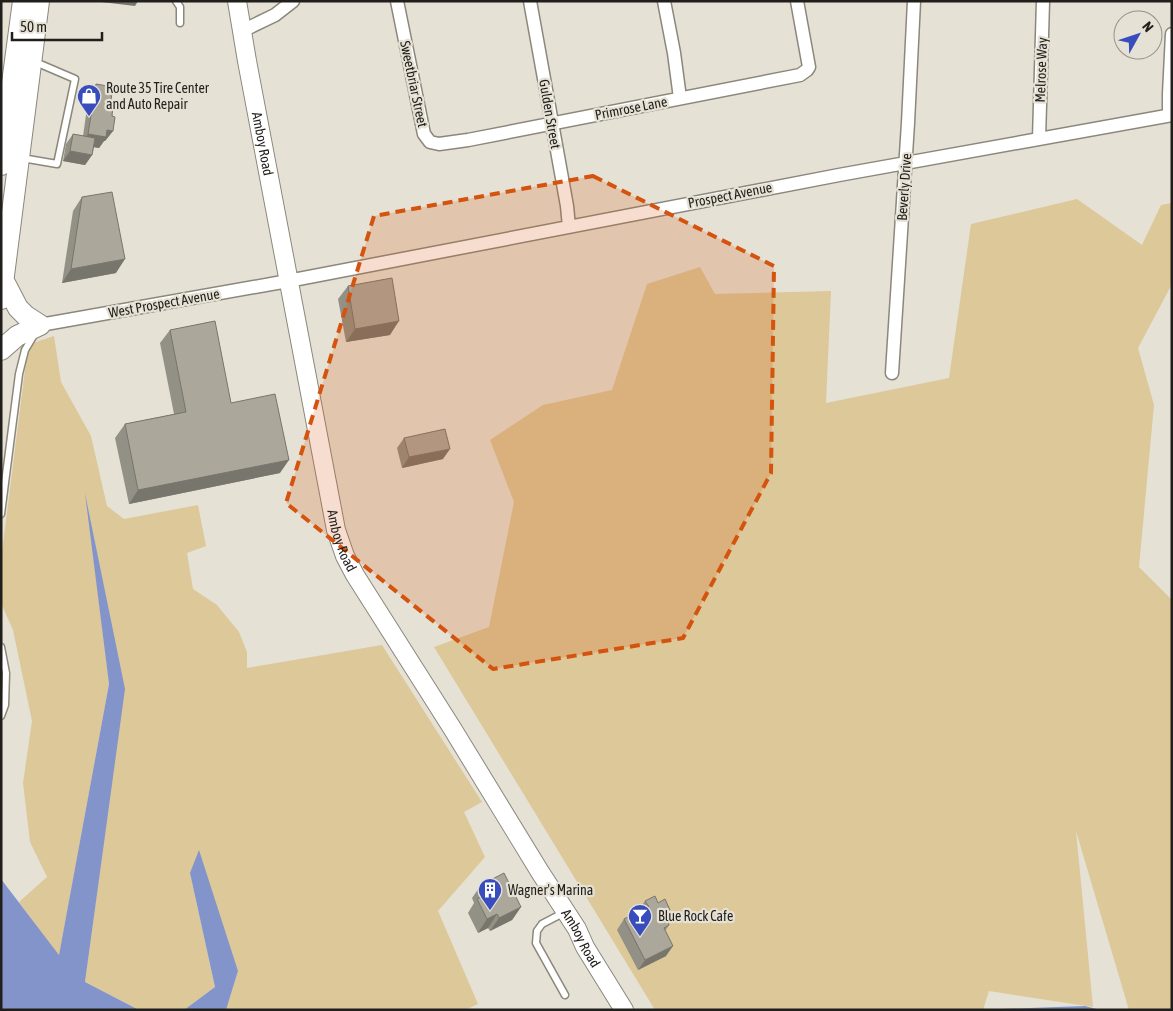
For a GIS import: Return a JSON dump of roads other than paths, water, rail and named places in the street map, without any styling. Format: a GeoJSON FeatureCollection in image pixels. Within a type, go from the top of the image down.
{"type":"FeatureCollection","features":[{"type":"Feature","properties":{"kind":"highway"},"geometry":{"type":"LineString","coordinates":[[23,1],[2,290],[26,316],[40,325]]}},
{"type":"Feature","properties":{"kind":"highway"},"geometry":{"type":"LineString","coordinates":[[10,162],[31,61],[39,1]]}},
{"type":"Feature","properties":{"kind":"highway"},"geometry":{"type":"LineString","coordinates":[[1,350],[17,336],[40,325]]}},
{"type":"Feature","properties":{"kind":"main road","name":"Amboy Road"},"geometry":{"type":"LineString","coordinates":[[237,1],[336,530],[345,556],[355,575],[577,929],[585,947],[624,1010]]}},
{"type":"Feature","properties":{"kind":"street"},"geometry":{"type":"LineString","coordinates":[[242,30],[275,14],[293,1]]}},
{"type":"Feature","properties":{"kind":"street","name":"Sweetbriar Street"},"geometry":{"type":"LineString","coordinates":[[397,1],[424,134],[430,142],[439,144],[452,142]]}},
{"type":"Feature","properties":{"kind":"street","name":"Gulden Street"},"geometry":{"type":"LineString","coordinates":[[530,1],[567,206],[569,227]]}},
{"type":"Feature","properties":{"kind":"street"},"geometry":{"type":"LineString","coordinates":[[664,1],[680,98]]}},
{"type":"Feature","properties":{"kind":"street","name":"Primrose Lane"},"geometry":{"type":"LineString","coordinates":[[452,142],[800,75],[809,67],[796,1]]}},
{"type":"Feature","properties":{"kind":"street","name":"Beverly Drive"},"geometry":{"type":"LineString","coordinates":[[892,373],[914,1]]}},
{"type":"Feature","properties":{"kind":"street","name":"Melrose Way"},"geometry":{"type":"LineString","coordinates":[[1039,138],[1043,1]]}},
{"type":"Feature","properties":{"kind":"street"},"geometry":{"type":"LineString","coordinates":[[1170,115],[1169,94],[1172,34]]}},
{"type":"Feature","properties":{"kind":"street","name":"Prospect Avenue"},"geometry":{"type":"LineString","coordinates":[[288,281],[641,212],[1170,115]]}},
{"type":"Feature","properties":{"kind":"street","name":"West Prospect Avenue"},"geometry":{"type":"LineString","coordinates":[[40,325],[288,281]]}},
{"type":"Feature","properties":{"kind":"lane"},"geometry":{"type":"LineString","coordinates":[[176,1],[180,7],[180,23]]}},
{"type":"Feature","properties":{"kind":"lane"},"geometry":{"type":"LineString","coordinates":[[10,162],[57,164],[75,79],[31,61]]}},
{"type":"Feature","properties":{"kind":"lane"},"geometry":{"type":"LineString","coordinates":[[1,514],[21,362],[25,350],[40,325]]}},
{"type":"Feature","properties":{"kind":"lane"},"geometry":{"type":"LineString","coordinates":[[1,647],[6,674],[5,705],[1,716]]}},
{"type":"Feature","properties":{"kind":"lane"},"geometry":{"type":"LineString","coordinates":[[565,995],[536,943],[537,931],[542,924],[566,912]]}},
{"type":"Feature","properties":{"kind":"water"},"geometry":{"type":"Polygon","coordinates":[[[85,493],[125,689],[85,982],[139,1010],[1,1010],[1,879],[59,955],[109,684],[85,493]]]}},
{"type":"Feature","properties":{"kind":"water"},"geometry":{"type":"Polygon","coordinates":[[[199,850],[238,971],[226,1010],[184,1010],[215,987],[190,873],[199,850]]]}},
{"type":"Feature","properties":{"kind":"water"},"geometry":{"type":"Polygon","coordinates":[[[1085,1006],[1100,1010],[997,1010],[1000,1009],[1085,1006]]]}},
{"type":"Feature","properties":{"kind":"place","name":"Route 35 Tire Center and Auto Repair"},"geometry":{"type":"Point","coordinates":[89,117]}},
{"type":"Feature","properties":{"kind":"place","name":"Wagner's Marina"},"geometry":{"type":"Point","coordinates":[490,911]}},
{"type":"Feature","properties":{"kind":"place","name":"Blue Rock Cafe"},"geometry":{"type":"Point","coordinates":[640,937]}}]}
